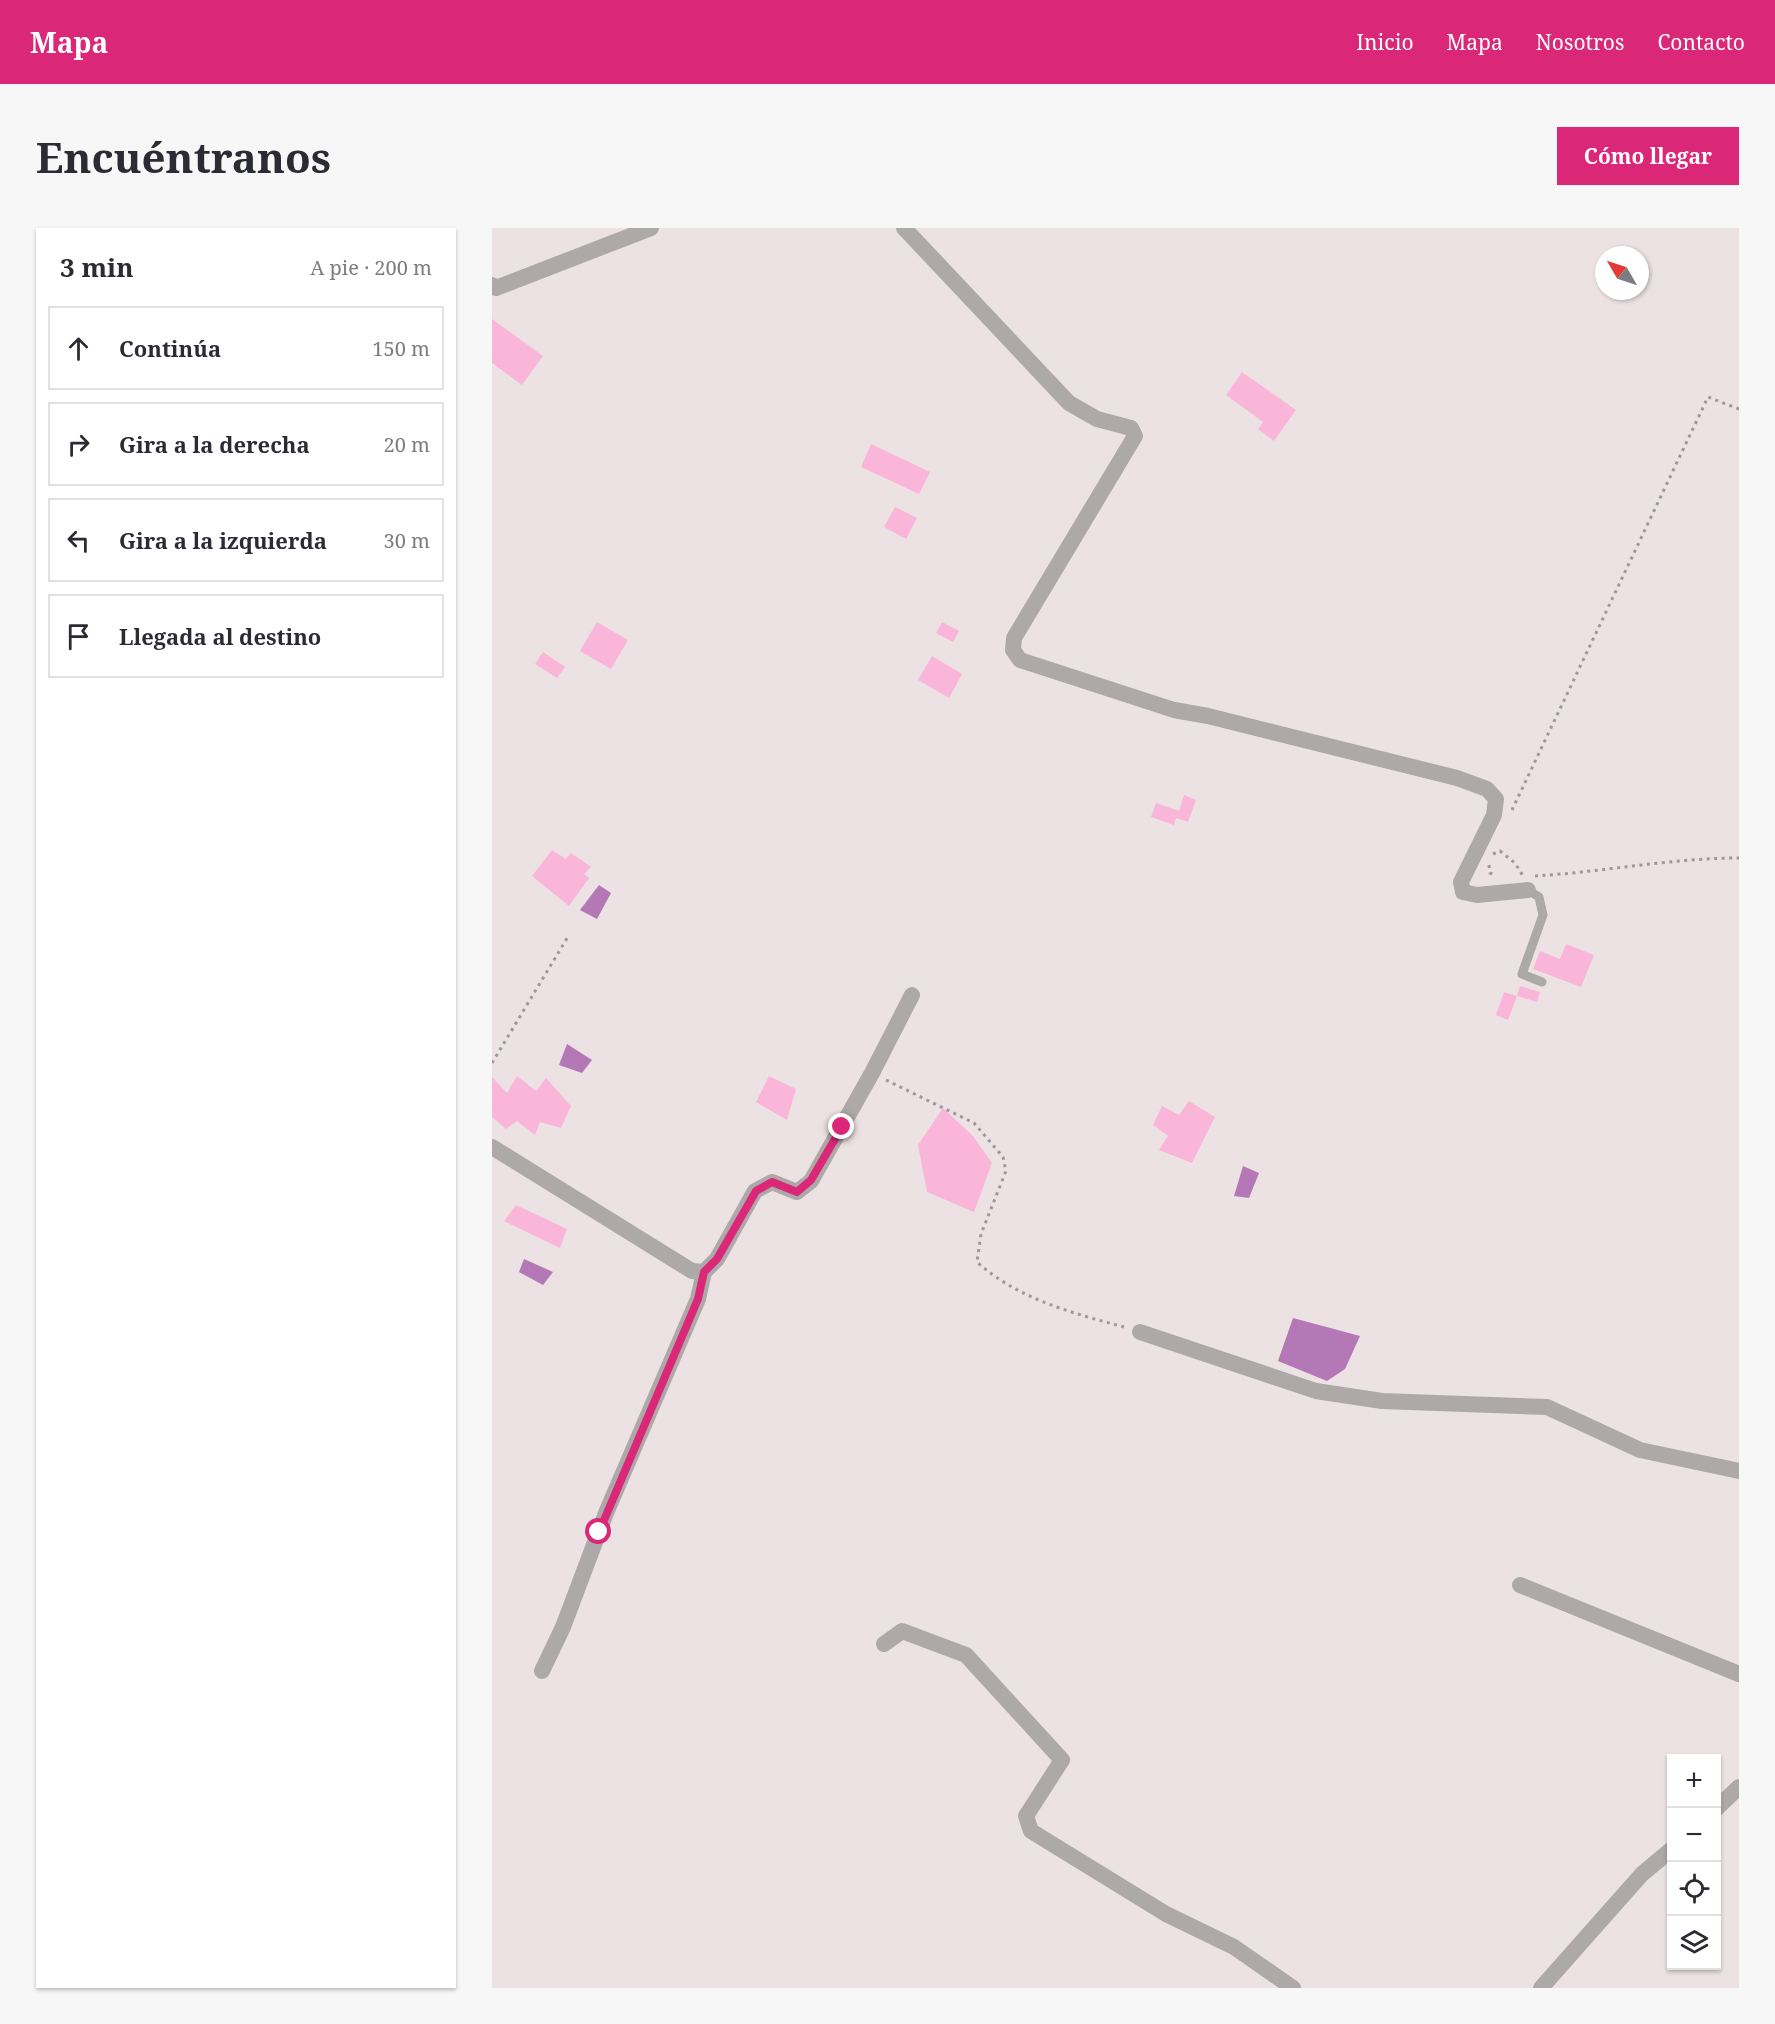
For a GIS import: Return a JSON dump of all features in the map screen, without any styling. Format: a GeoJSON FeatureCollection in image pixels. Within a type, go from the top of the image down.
{"type":"FeatureCollection","features":[{"type":"Feature","properties":{"kind":"street"},"geometry":{"type":"LineString","coordinates":[[494,286],[651,228]]}},
{"type":"Feature","properties":{"kind":"street"},"geometry":{"type":"LineString","coordinates":[[904,228],[1069,403],[1097,419],[1131,428],[1135,436],[1014,638],[1013,650],[1020,660],[1174,710],[1208,716],[1457,778],[1487,789],[1496,799],[1494,815],[1461,882],[1463,892],[1477,896],[1528,890]]}},
{"type":"Feature","properties":{"kind":"street"},"geometry":{"type":"LineString","coordinates":[[542,1671],[563,1628],[606,1513],[698,1299],[704,1272],[717,1259],[756,1191],[772,1182],[797,1192],[811,1180],[872,1073],[912,995]]}},
{"type":"Feature","properties":{"kind":"street"},"geometry":{"type":"LineString","coordinates":[[492,1147],[692,1271],[704,1272]]}},
{"type":"Feature","properties":{"kind":"street"},"geometry":{"type":"LineString","coordinates":[[1140,1332],[1316,1391],[1382,1401],[1547,1407],[1640,1450],[1739,1471]]}},
{"type":"Feature","properties":{"kind":"street"},"geometry":{"type":"LineString","coordinates":[[1520,1585],[1739,1674]]}},
{"type":"Feature","properties":{"kind":"street"},"geometry":{"type":"LineString","coordinates":[[884,1644],[902,1631],[966,1654],[1062,1760],[1026,1816],[1031,1831],[1166,1914],[1234,1947],[1293,1988]]}},
{"type":"Feature","properties":{"kind":"street"},"geometry":{"type":"LineString","coordinates":[[1717,1808],[1739,1787]]}},
{"type":"Feature","properties":{"kind":"street"},"geometry":{"type":"LineString","coordinates":[[1541,1988],[1642,1874],[1667,1852]]}},
{"type":"Feature","properties":{"kind":"lane"},"geometry":{"type":"LineString","coordinates":[[1528,890],[1539,897],[1543,915],[1522,974],[1542,982]]}},
{"type":"Feature","properties":{"kind":"path"},"geometry":{"type":"LineString","coordinates":[[1511,812],[1708,397],[1739,409]]}},
{"type":"Feature","properties":{"kind":"path"},"geometry":{"type":"LineString","coordinates":[[1496,844],[1491,855],[1490,873],[1497,876]]}},
{"type":"Feature","properties":{"kind":"path"},"geometry":{"type":"LineString","coordinates":[[1491,855],[1500,851],[1515,863],[1523,877],[1596,872],[1699,858],[1739,858]]}},
{"type":"Feature","properties":{"kind":"path"},"geometry":{"type":"LineString","coordinates":[[492,1063],[569,935]]}},
{"type":"Feature","properties":{"kind":"path"},"geometry":{"type":"LineString","coordinates":[[872,1073],[974,1123],[1003,1157],[1006,1171],[981,1234],[977,1262],[994,1278],[1037,1300],[1140,1332]]}},
{"type":"Feature","properties":{"kind":"shaded area"},"geometry":{"type":"Polygon","coordinates":[[[599,885],[611,893],[597,919],[580,910],[599,885]]]}},
{"type":"Feature","properties":{"kind":"shaded area"},"geometry":{"type":"Polygon","coordinates":[[[567,1044],[592,1060],[582,1073],[559,1065],[567,1044]]]}},
{"type":"Feature","properties":{"kind":"shaded area"},"geometry":{"type":"Polygon","coordinates":[[[1243,1166],[1259,1173],[1249,1198],[1234,1196],[1243,1166]]]}},
{"type":"Feature","properties":{"kind":"shaded area"},"geometry":{"type":"Polygon","coordinates":[[[524,1259],[553,1272],[543,1285],[519,1272],[524,1259]]]}},
{"type":"Feature","properties":{"kind":"shaded area"},"geometry":{"type":"Polygon","coordinates":[[[1293,1318],[1360,1336],[1345,1369],[1327,1381],[1278,1361],[1293,1318]]]}},
{"type":"Feature","properties":{"kind":"building"},"geometry":{"type":"Polygon","coordinates":[[[492,319],[543,356],[522,385],[492,363],[492,319]]]}},
{"type":"Feature","properties":{"kind":"building"},"geometry":{"type":"Polygon","coordinates":[[[1242,372],[1296,410],[1274,441],[1258,429],[1263,422],[1226,395],[1242,372]]]}},
{"type":"Feature","properties":{"kind":"building"},"geometry":{"type":"Polygon","coordinates":[[[871,444],[930,472],[919,494],[861,467],[871,444]]]}},
{"type":"Feature","properties":{"kind":"building"},"geometry":{"type":"Polygon","coordinates":[[[895,507],[917,518],[906,539],[884,527],[895,507]]]}},
{"type":"Feature","properties":{"kind":"building"},"geometry":{"type":"Polygon","coordinates":[[[597,622],[628,640],[611,669],[580,651],[597,622]]]}},
{"type":"Feature","properties":{"kind":"building"},"geometry":{"type":"Polygon","coordinates":[[[942,622],[959,631],[953,642],[936,633],[942,622]]]}},
{"type":"Feature","properties":{"kind":"building"},"geometry":{"type":"Polygon","coordinates":[[[543,652],[565,667],[557,678],[535,664],[543,652]]]}},
{"type":"Feature","properties":{"kind":"building"},"geometry":{"type":"Polygon","coordinates":[[[932,656],[962,674],[949,698],[918,680],[932,656]]]}},
{"type":"Feature","properties":{"kind":"building"},"geometry":{"type":"Polygon","coordinates":[[[1184,795],[1196,800],[1188,822],[1176,818],[1174,825],[1151,817],[1156,803],[1179,811],[1184,795]]]}},
{"type":"Feature","properties":{"kind":"building"},"geometry":{"type":"Polygon","coordinates":[[[552,850],[566,859],[571,853],[591,867],[584,874],[589,878],[569,906],[532,876],[552,850]]]}},
{"type":"Feature","properties":{"kind":"building"},"geometry":{"type":"Polygon","coordinates":[[[1566,944],[1594,955],[1581,987],[1533,969],[1540,951],[1560,959],[1566,944]]]}},
{"type":"Feature","properties":{"kind":"building"},"geometry":{"type":"Polygon","coordinates":[[[1520,986],[1540,992],[1537,1002],[1517,996],[1520,986]]]}},
{"type":"Feature","properties":{"kind":"building"},"geometry":{"type":"Polygon","coordinates":[[[1504,992],[1517,996],[1508,1020],[1496,1015],[1504,992]]]}},
{"type":"Feature","properties":{"kind":"building"},"geometry":{"type":"Polygon","coordinates":[[[517,1076],[536,1091],[546,1078],[571,1106],[561,1128],[540,1122],[535,1135],[517,1121],[506,1129],[492,1117],[492,1077],[507,1093],[517,1076]]]}},
{"type":"Feature","properties":{"kind":"building"},"geometry":{"type":"Polygon","coordinates":[[[769,1076],[796,1089],[787,1120],[756,1102],[769,1076]]]}},
{"type":"Feature","properties":{"kind":"building"},"geometry":{"type":"Polygon","coordinates":[[[1189,1101],[1215,1117],[1192,1163],[1159,1150],[1168,1136],[1153,1125],[1162,1106],[1179,1115],[1189,1101]]]}},
{"type":"Feature","properties":{"kind":"building"},"geometry":{"type":"Polygon","coordinates":[[[943,1108],[973,1136],[992,1163],[974,1212],[927,1192],[918,1145],[943,1108]]]}},
{"type":"Feature","properties":{"kind":"building"},"geometry":{"type":"Polygon","coordinates":[[[516,1205],[567,1229],[560,1248],[504,1221],[516,1205]]]}},
{"type":"Feature","properties":{"kind":"route"},"geometry":{"type":"LineString","coordinates":[[599,1532],[698,1299],[704,1272],[717,1259],[756,1191],[772,1182],[797,1192],[811,1180],[842,1127]]}}]}
